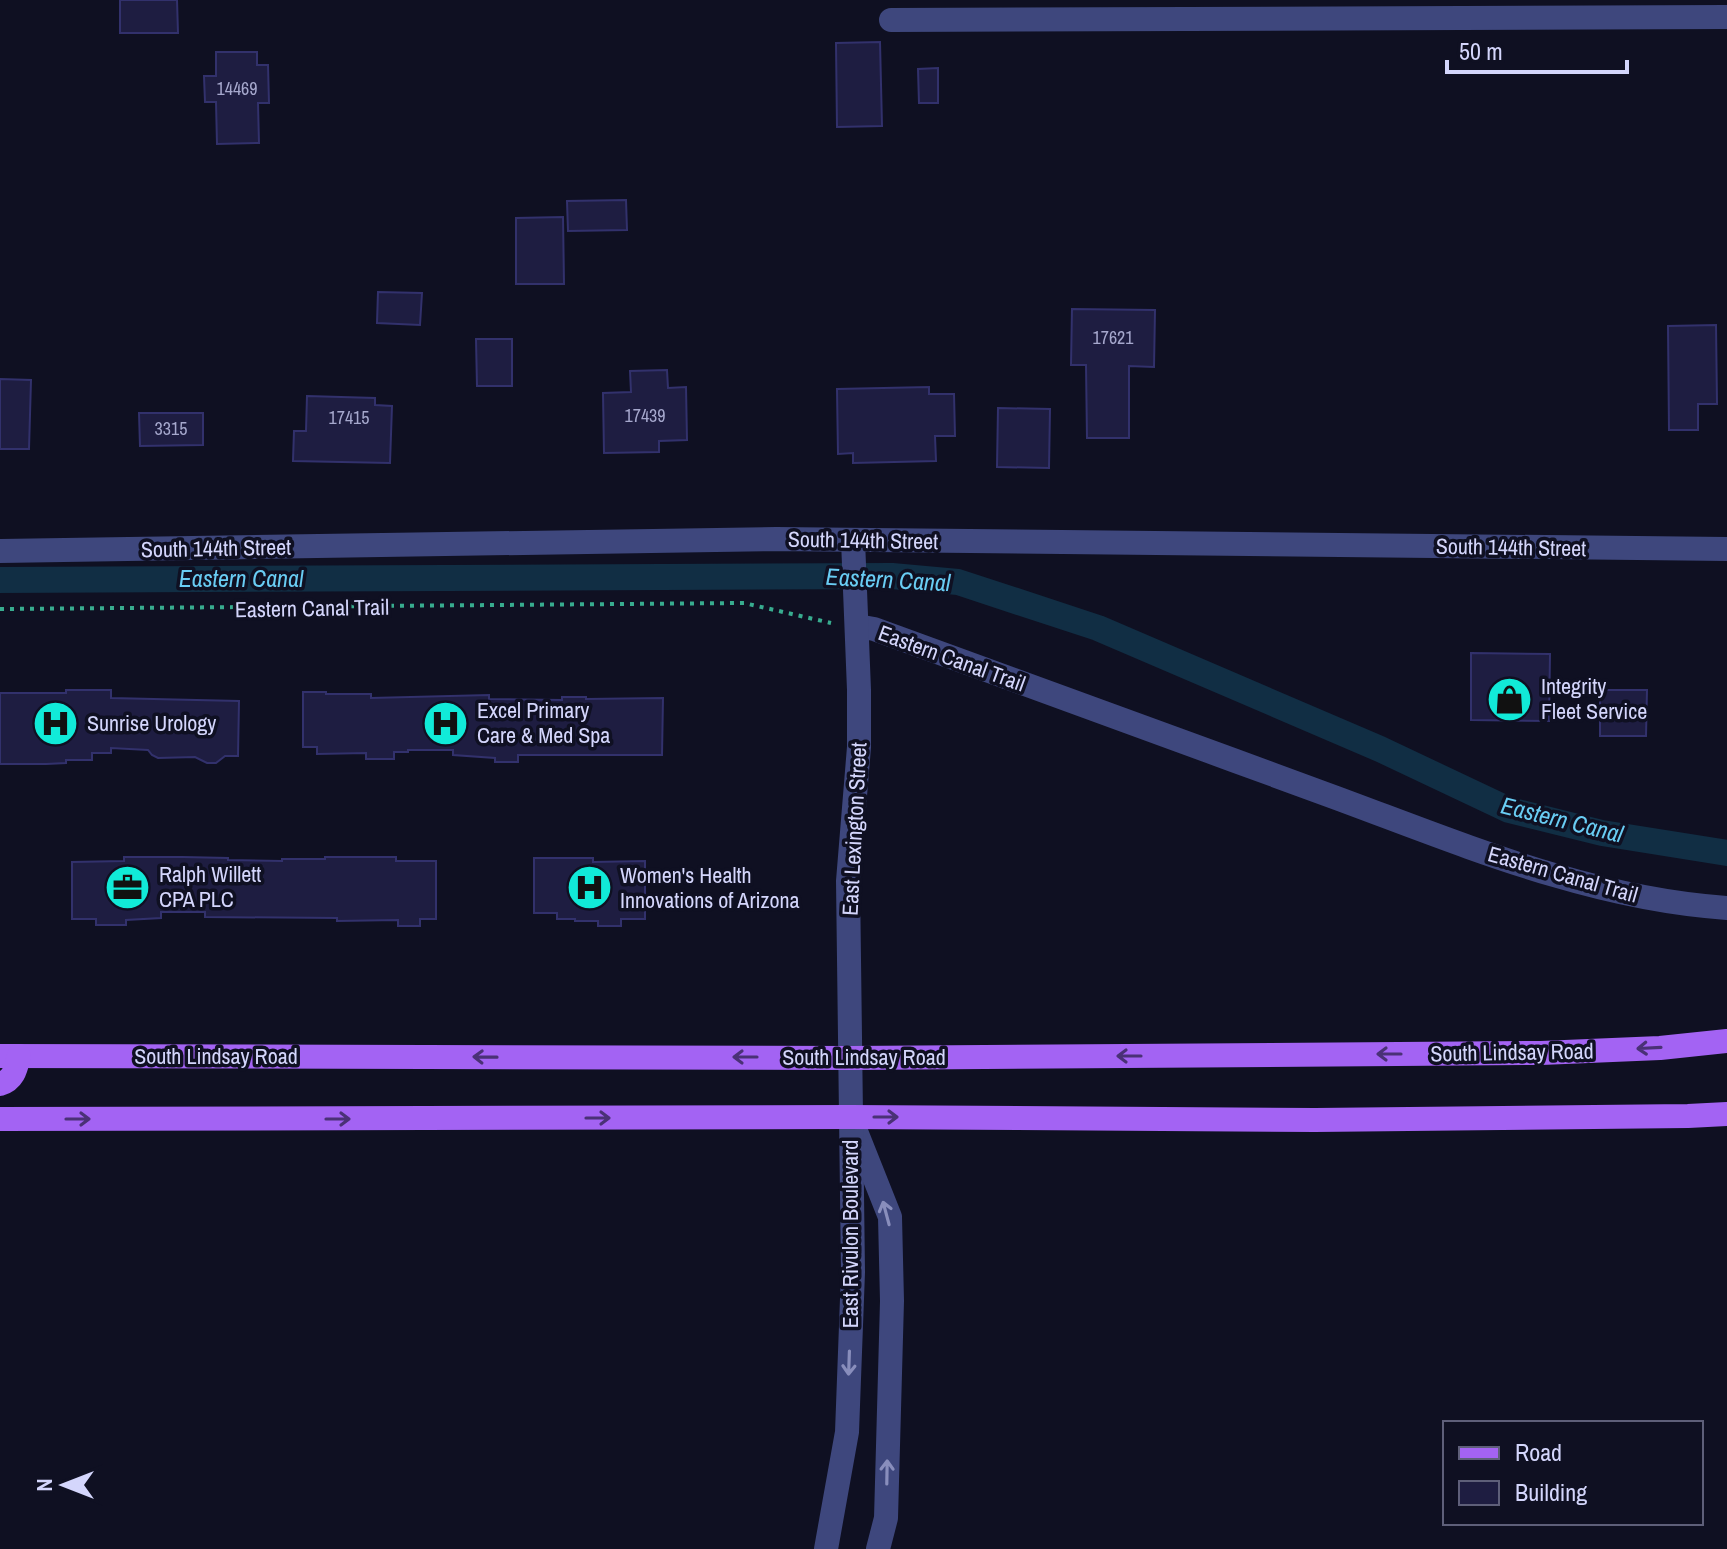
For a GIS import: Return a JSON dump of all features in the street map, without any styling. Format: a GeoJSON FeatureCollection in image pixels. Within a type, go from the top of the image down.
{"type":"FeatureCollection","features":[{"type":"Feature","properties":{"kind":"main road","name":"South Lindsay Road"},"geometry":{"type":"LineString","coordinates":[[9,1056],[851,1058],[1541,1053],[1660,1048],[1727,1041]]}},
{"type":"Feature","properties":{"kind":"main road"},"geometry":{"type":"LineString","coordinates":[[0,1084],[15,1073],[9,1056]]}},
{"type":"Feature","properties":{"kind":"main road"},"geometry":{"type":"LineString","coordinates":[[0,1119],[850,1117],[1315,1120],[1727,1114]]}},
{"type":"Feature","properties":{"kind":"street"},"geometry":{"type":"LineString","coordinates":[[891,20],[1727,17]]}},
{"type":"Feature","properties":{"kind":"street","name":"South 144th Street"},"geometry":{"type":"LineString","coordinates":[[0,551],[728,540],[854,550],[1727,549]]}},
{"type":"Feature","properties":{"kind":"street","name":"East Lexington Street"},"geometry":{"type":"LineString","coordinates":[[850,1117],[848,881],[859,747],[854,550]]}},
{"type":"Feature","properties":{"kind":"street","name":"Eastern Canal Trail"},"geometry":{"type":"LineString","coordinates":[[857,618],[874,629],[1483,852],[1617,892],[1727,908]]}},
{"type":"Feature","properties":{"kind":"street","name":"East Rivulon Boulevard"},"geometry":{"type":"LineString","coordinates":[[826,1549],[847,1432],[853,1272],[850,1117]]}},
{"type":"Feature","properties":{"kind":"street","name":"East Rivulon Boulevard"},"geometry":{"type":"LineString","coordinates":[[850,1117],[890,1217],[892,1301],[886,1518],[878,1549]]}},
{"type":"Feature","properties":{"kind":"path","name":"Eastern Canal Trail"},"geometry":{"type":"LineString","coordinates":[[0,609],[744,603],[836,624],[857,618]]}},
{"type":"Feature","properties":{"kind":"building"},"geometry":{"type":"Polygon","coordinates":[[[120,0],[177,0],[178,33],[120,33],[120,0]]]}},
{"type":"Feature","properties":{"kind":"building"},"geometry":{"type":"Polygon","coordinates":[[[880,42],[882,126],[837,127],[836,43],[880,42]]]}},
{"type":"Feature","properties":{"kind":"building"},"geometry":{"type":"Polygon","coordinates":[[[216,52],[257,52],[257,65],[268,65],[269,103],[258,103],[259,143],[217,144],[216,102],[205,102],[204,76],[216,76],[216,52]]]}},
{"type":"Feature","properties":{"kind":"building"},"geometry":{"type":"Polygon","coordinates":[[[938,68],[938,103],[919,103],[918,69],[938,68]]]}},
{"type":"Feature","properties":{"kind":"building"},"geometry":{"type":"Polygon","coordinates":[[[626,200],[627,230],[568,231],[567,201],[626,200]]]}},
{"type":"Feature","properties":{"kind":"building"},"geometry":{"type":"Polygon","coordinates":[[[563,217],[564,284],[516,284],[516,218],[563,217]]]}},
{"type":"Feature","properties":{"kind":"building"},"geometry":{"type":"Polygon","coordinates":[[[378,292],[422,293],[420,325],[377,323],[378,292]]]}},
{"type":"Feature","properties":{"kind":"building"},"geometry":{"type":"Polygon","coordinates":[[[1072,309],[1155,310],[1154,367],[1129,366],[1129,438],[1087,438],[1086,365],[1071,365],[1072,309]]]}},
{"type":"Feature","properties":{"kind":"building"},"geometry":{"type":"Polygon","coordinates":[[[1716,325],[1717,404],[1698,404],[1698,430],[1669,430],[1668,326],[1716,325]]]}},
{"type":"Feature","properties":{"kind":"building"},"geometry":{"type":"Polygon","coordinates":[[[476,339],[512,339],[512,386],[477,386],[476,339]]]}},
{"type":"Feature","properties":{"kind":"building"},"geometry":{"type":"Polygon","coordinates":[[[667,370],[668,388],[686,387],[687,440],[659,441],[659,452],[604,453],[603,393],[631,392],[630,371],[667,370]]]}},
{"type":"Feature","properties":{"kind":"building"},"geometry":{"type":"Polygon","coordinates":[[[0,379],[31,380],[29,449],[0,449],[0,379]]]}},
{"type":"Feature","properties":{"kind":"building"},"geometry":{"type":"Polygon","coordinates":[[[929,387],[929,394],[954,394],[955,436],[935,436],[936,461],[853,463],[853,453],[838,454],[837,389],[929,387]]]}},
{"type":"Feature","properties":{"kind":"building"},"geometry":{"type":"Polygon","coordinates":[[[307,396],[375,398],[375,405],[392,406],[390,463],[293,461],[294,431],[306,431],[307,396]]]}},
{"type":"Feature","properties":{"kind":"building"},"geometry":{"type":"Polygon","coordinates":[[[998,408],[1050,409],[1049,468],[997,467],[998,408]]]}},
{"type":"Feature","properties":{"kind":"building"},"geometry":{"type":"Polygon","coordinates":[[[139,413],[203,413],[203,445],[140,446],[139,413]]]}},
{"type":"Feature","properties":{"kind":"building","name":"Integrity Fleet Service"},"geometry":{"type":"Polygon","coordinates":[[[1471,653],[1550,654],[1549,721],[1471,720],[1471,653]]]}},
{"type":"Feature","properties":{"kind":"building"},"geometry":{"type":"Polygon","coordinates":[[[66,690],[111,690],[111,698],[239,701],[238,756],[225,756],[216,763],[207,763],[195,757],[158,758],[148,750],[111,748],[111,753],[92,753],[92,760],[0,764],[0,693],[66,693],[66,690]]]}},
{"type":"Feature","properties":{"kind":"building"},"geometry":{"type":"Polygon","coordinates":[[[1600,690],[1647,690],[1646,736],[1600,736],[1600,690]]]}},
{"type":"Feature","properties":{"kind":"building"},"geometry":{"type":"Polygon","coordinates":[[[303,692],[371,694],[371,698],[489,695],[489,699],[663,698],[662,755],[518,755],[518,762],[495,762],[495,758],[453,755],[453,750],[394,752],[394,759],[366,759],[366,753],[317,754],[317,747],[303,747],[303,692]]]}},
{"type":"Feature","properties":{"kind":"building"},"geometry":{"type":"Polygon","coordinates":[[[124,857],[282,861],[325,857],[396,857],[396,861],[436,861],[436,919],[420,919],[420,926],[398,926],[398,920],[205,917],[205,912],[161,912],[161,918],[126,920],[126,925],[96,925],[96,919],[72,919],[72,862],[124,861],[124,857]]]}},
{"type":"Feature","properties":{"kind":"building","name":"Women's Health Innovations of Arizona"},"geometry":{"type":"Polygon","coordinates":[[[534,858],[593,858],[593,862],[645,861],[645,919],[621,919],[621,926],[598,926],[598,921],[557,919],[557,913],[534,913],[534,858]]]}},
{"type":"Feature","properties":{"kind":"waterway","name":"Eastern Canal"},"geometry":{"type":"LineString","coordinates":[[0,580],[892,576],[958,582],[1098,628],[1380,749],[1509,810],[1602,833],[1727,853]]}},
{"type":"Feature","properties":{"kind":"place","name":"Integrity Fleet Service"},"geometry":{"type":"Point","coordinates":[1510,699]}},
{"type":"Feature","properties":{"kind":"place","name":"Sunrise Urology"},"geometry":{"type":"Point","coordinates":[56,723]}},
{"type":"Feature","properties":{"kind":"place","name":"Excel Primary Care & Med Spa"},"geometry":{"type":"Point","coordinates":[446,723]}},
{"type":"Feature","properties":{"kind":"place","name":"Ralph Willett CPA PLC"},"geometry":{"type":"Point","coordinates":[128,887]}},
{"type":"Feature","properties":{"kind":"place","name":"Women's Health Innovations of Arizona"},"geometry":{"type":"Point","coordinates":[589,888]}}]}
